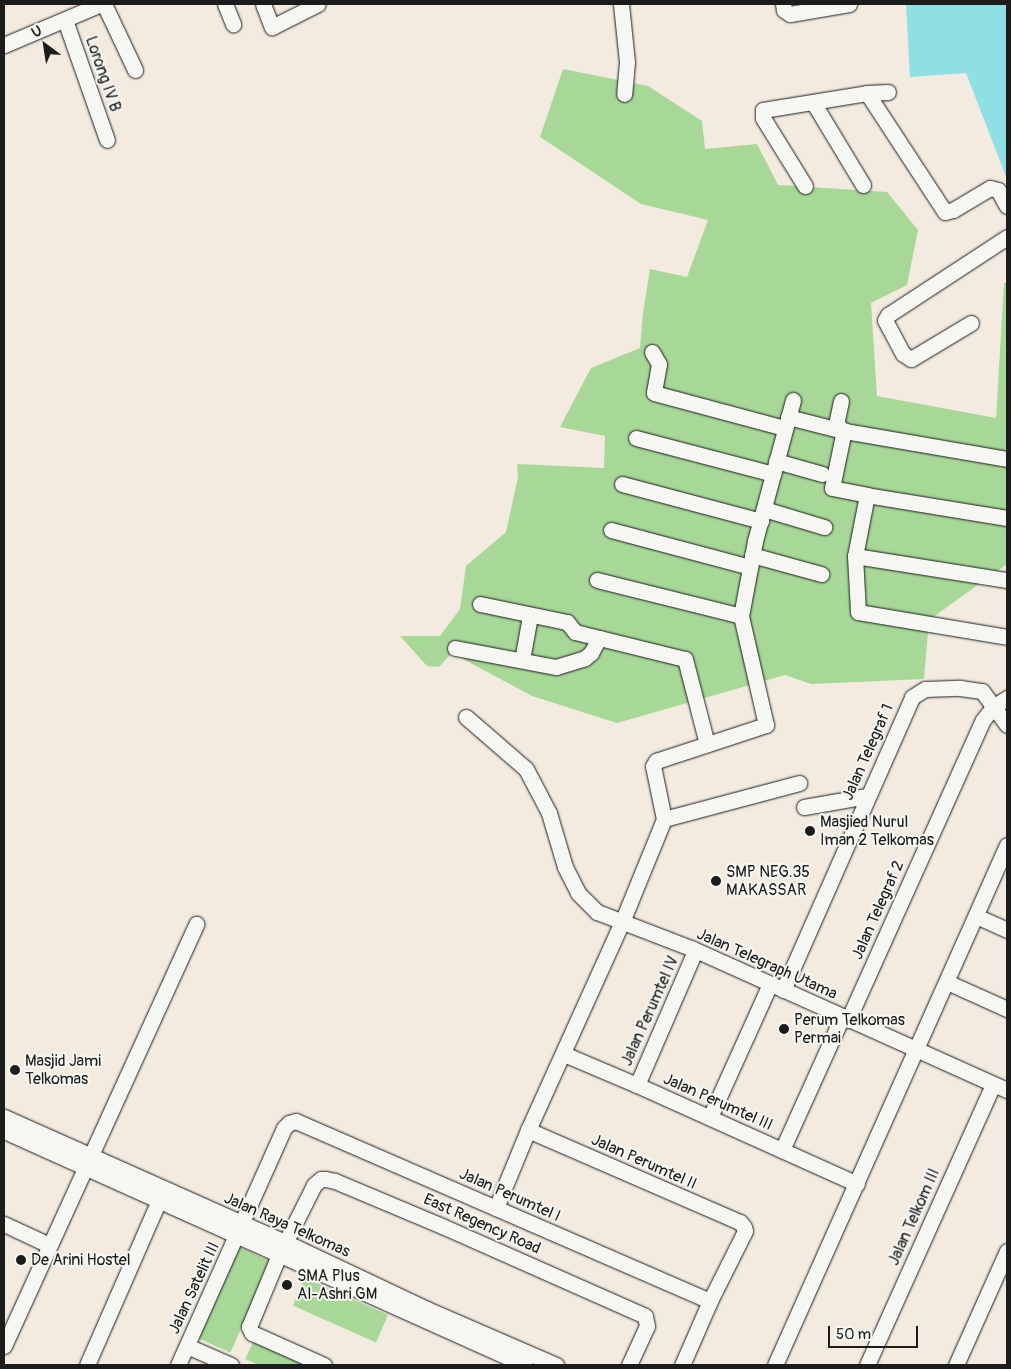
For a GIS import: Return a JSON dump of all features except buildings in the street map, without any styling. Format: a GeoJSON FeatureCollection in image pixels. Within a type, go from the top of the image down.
{"type":"FeatureCollection","features":[{"type":"Feature","properties":{"kind":"street"},"geometry":{"type":"LineString","coordinates":[[4,45],[102,4],[135,70]]}},
{"type":"Feature","properties":{"kind":"street"},"geometry":{"type":"LineString","coordinates":[[225,4],[233,24]]}},
{"type":"Feature","properties":{"kind":"street"},"geometry":{"type":"LineString","coordinates":[[263,4],[272,27],[318,4]]}},
{"type":"Feature","properties":{"kind":"street"},"geometry":{"type":"LineString","coordinates":[[621,4],[627,62],[624,94]]}},
{"type":"Feature","properties":{"kind":"street"},"geometry":{"type":"LineString","coordinates":[[787,9],[849,4]]}},
{"type":"Feature","properties":{"kind":"street","name":"Lorong IV B"},"geometry":{"type":"LineString","coordinates":[[65,20],[107,140]]}},
{"type":"Feature","properties":{"kind":"street"},"geometry":{"type":"LineString","coordinates":[[805,186],[762,113],[768,108],[868,93],[888,92]]}},
{"type":"Feature","properties":{"kind":"street"},"geometry":{"type":"LineString","coordinates":[[868,93],[945,212],[953,210],[990,188],[998,190],[1007,206]]}},
{"type":"Feature","properties":{"kind":"street"},"geometry":{"type":"LineString","coordinates":[[813,102],[863,185]]}},
{"type":"Feature","properties":{"kind":"street"},"geometry":{"type":"LineString","coordinates":[[971,323],[911,359],[904,354],[885,320],[888,315],[1007,237]]}},
{"type":"Feature","properties":{"kind":"street"},"geometry":{"type":"LineString","coordinates":[[652,352],[659,364],[654,393],[787,422],[1007,459]]}},
{"type":"Feature","properties":{"kind":"street"},"geometry":{"type":"LineString","coordinates":[[496,1208],[528,1130],[564,1054],[622,922],[664,819],[652,766],[656,761],[766,725],[741,616],[762,515],[793,400]]}},
{"type":"Feature","properties":{"kind":"street"},"geometry":{"type":"LineString","coordinates":[[841,401],[837,420],[842,430],[832,488],[1007,518]]}},
{"type":"Feature","properties":{"kind":"street"},"geometry":{"type":"LineString","coordinates":[[636,438],[775,468],[822,474]]}},
{"type":"Feature","properties":{"kind":"street"},"geometry":{"type":"LineString","coordinates":[[622,484],[824,527]]}},
{"type":"Feature","properties":{"kind":"street"},"geometry":{"type":"LineString","coordinates":[[867,495],[856,556],[858,612],[1007,637]]}},
{"type":"Feature","properties":{"kind":"street"},"geometry":{"type":"LineString","coordinates":[[611,530],[751,561],[821,574]]}},
{"type":"Feature","properties":{"kind":"street"},"geometry":{"type":"LineString","coordinates":[[856,556],[1007,580]]}},
{"type":"Feature","properties":{"kind":"street"},"geometry":{"type":"LineString","coordinates":[[597,580],[741,616]]}},
{"type":"Feature","properties":{"kind":"street"},"geometry":{"type":"LineString","coordinates":[[480,604],[530,616],[567,622],[575,632],[685,659],[708,744]]}},
{"type":"Feature","properties":{"kind":"street"},"geometry":{"type":"LineString","coordinates":[[522,660],[530,616]]}},
{"type":"Feature","properties":{"kind":"street"},"geometry":{"type":"LineString","coordinates":[[455,648],[556,667],[573,663],[592,653],[598,638]]}},
{"type":"Feature","properties":{"kind":"street","name":"Jalan Telegraf 1"},"geometry":{"type":"LineString","coordinates":[[710,1117],[776,987],[910,702],[916,693],[925,689],[969,688],[986,694],[993,707]]}},
{"type":"Feature","properties":{"kind":"street"},"geometry":{"type":"LineString","coordinates":[[1007,698],[993,707],[1007,725]]}},
{"type":"Feature","properties":{"kind":"street","name":"Jalan Telegraf 2"},"geometry":{"type":"LineString","coordinates":[[782,1150],[845,1019],[972,743],[983,720],[993,707]]}},
{"type":"Feature","properties":{"kind":"street","name":"Jalan Telegraph Utama"},"geometry":{"type":"LineString","coordinates":[[466,717],[513,757],[530,775],[549,813],[565,867],[582,899],[597,912],[695,951],[1007,1090]]}},
{"type":"Feature","properties":{"kind":"street"},"geometry":{"type":"LineString","coordinates":[[664,819],[799,783]]}},
{"type":"Feature","properties":{"kind":"street"},"geometry":{"type":"LineString","coordinates":[[804,807],[867,796]]}},
{"type":"Feature","properties":{"kind":"street"},"geometry":{"type":"LineString","coordinates":[[775,1365],[1006,850]]}},
{"type":"Feature","properties":{"kind":"street"},"geometry":{"type":"LineString","coordinates":[[976,916],[1007,930]]}},
{"type":"Feature","properties":{"kind":"street"},"geometry":{"type":"LineString","coordinates":[[4,1346],[10,1317],[49,1245],[196,924]]}},
{"type":"Feature","properties":{"kind":"street","name":"Jalan Perumtel IV"},"geometry":{"type":"LineString","coordinates":[[637,1084],[695,951]]}},
{"type":"Feature","properties":{"kind":"street"},"geometry":{"type":"LineString","coordinates":[[948,982],[1007,1009]]}},
{"type":"Feature","properties":{"kind":"street","name":"Jalan Perumtel III"},"geometry":{"type":"LineString","coordinates":[[564,1054],[637,1084],[857,1184]]}},
{"type":"Feature","properties":{"kind":"street","name":"Jalan Telkom III"},"geometry":{"type":"LineString","coordinates":[[868,1365],[993,1084]]}},
{"type":"Feature","properties":{"kind":"street","name":"Jalan Raya Telkomas"},"geometry":{"type":"LineString","coordinates":[[4,1117],[87,1161],[161,1195],[427,1309],[511,1352],[556,1365]]}},
{"type":"Feature","properties":{"kind":"street","name":"Jalan Perumtel I"},"geometry":{"type":"LineString","coordinates":[[296,1121],[710,1302]]}},
{"type":"Feature","properties":{"kind":"street","name":"Jalan Satelit III"},"geometry":{"type":"LineString","coordinates":[[178,1365],[284,1128],[289,1123],[296,1121]]}},
{"type":"Feature","properties":{"kind":"street","name":"Jalan Perumtel II"},"geometry":{"type":"LineString","coordinates":[[528,1130],[740,1222],[745,1231],[710,1302]]}},
{"type":"Feature","properties":{"kind":"street","name":"Jalan Raya Telkomas"},"geometry":{"type":"LineString","coordinates":[[4,1131],[87,1161]]}},
{"type":"Feature","properties":{"kind":"street","name":"East Regency Road"},"geometry":{"type":"LineString","coordinates":[[282,1248],[314,1185],[321,1179],[335,1181],[645,1316],[647,1326],[629,1365]]}},
{"type":"Feature","properties":{"kind":"street"},"geometry":{"type":"LineString","coordinates":[[88,1365],[161,1195]]}},
{"type":"Feature","properties":{"kind":"street"},"geometry":{"type":"LineString","coordinates":[[4,1224],[49,1245]]}},
{"type":"Feature","properties":{"kind":"street"},"geometry":{"type":"LineString","coordinates":[[282,1248],[249,1323],[250,1331],[324,1365]]}},
{"type":"Feature","properties":{"kind":"street"},"geometry":{"type":"LineString","coordinates":[[956,1365],[1007,1251]]}},
{"type":"Feature","properties":{"kind":"street"},"geometry":{"type":"LineString","coordinates":[[682,1365],[710,1302]]}},
{"type":"Feature","properties":{"kind":"street"},"geometry":{"type":"LineString","coordinates":[[187,1346],[231,1365]]}},
{"type":"Feature","properties":{"kind":"street","name":"Jalan Raya Telkomas"},"geometry":{"type":"LineString","coordinates":[[511,1352],[525,1365]]}},
{"type":"Feature","properties":{"kind":"green space"},"geometry":{"type":"Polygon","coordinates":[[[563,69],[648,86],[702,121],[705,149],[757,144],[778,185],[887,192],[918,230],[907,285],[871,303],[877,396],[996,418],[1004,283],[1007,283],[1007,564],[929,620],[924,679],[811,684],[785,675],[617,723],[532,696],[452,653],[439,667],[427,666],[400,636],[440,636],[460,609],[466,566],[506,532],[518,477],[517,464],[604,468],[605,436],[560,427],[591,368],[640,348],[650,269],[687,277],[708,220],[641,204],[540,137],[563,69]]]}},
{"type":"Feature","properties":{"kind":"green space"},"geometry":{"type":"Polygon","coordinates":[[[239,1247],[271,1261],[230,1353],[198,1338],[239,1247]]]}},
{"type":"Feature","properties":{"kind":"green space"},"geometry":{"type":"Polygon","coordinates":[[[305,1278],[388,1315],[376,1342],[293,1305],[305,1278]]]}},
{"type":"Feature","properties":{"kind":"green space"},"geometry":{"type":"Polygon","coordinates":[[[254,1341],[307,1365],[259,1365],[245,1359],[254,1341]]]}},
{"type":"Feature","properties":{"kind":"water"},"geometry":{"type":"Polygon","coordinates":[[[906,4],[1007,4],[1007,179],[966,73],[910,77],[906,4]]]}},
{"type":"Feature","properties":{"kind":"place","name":"Masjied Nurul Iman 2 Telkomas"},"geometry":{"type":"Point","coordinates":[810,831]}},
{"type":"Feature","properties":{"kind":"place","name":"SMP NEG.35 MAKASSAR"},"geometry":{"type":"Point","coordinates":[716,881]}},
{"type":"Feature","properties":{"kind":"place","name":"Perum Telkomas Permai"},"geometry":{"type":"Point","coordinates":[784,1029]}},
{"type":"Feature","properties":{"kind":"place","name":"Masjid Jami Telkomas"},"geometry":{"type":"Point","coordinates":[15,1070]}},
{"type":"Feature","properties":{"kind":"place","name":"De Arini Hostel"},"geometry":{"type":"Point","coordinates":[21,1260]}},
{"type":"Feature","properties":{"kind":"place","name":"SMA Plus Al-Ashri GM"},"geometry":{"type":"Point","coordinates":[287,1285]}}]}
